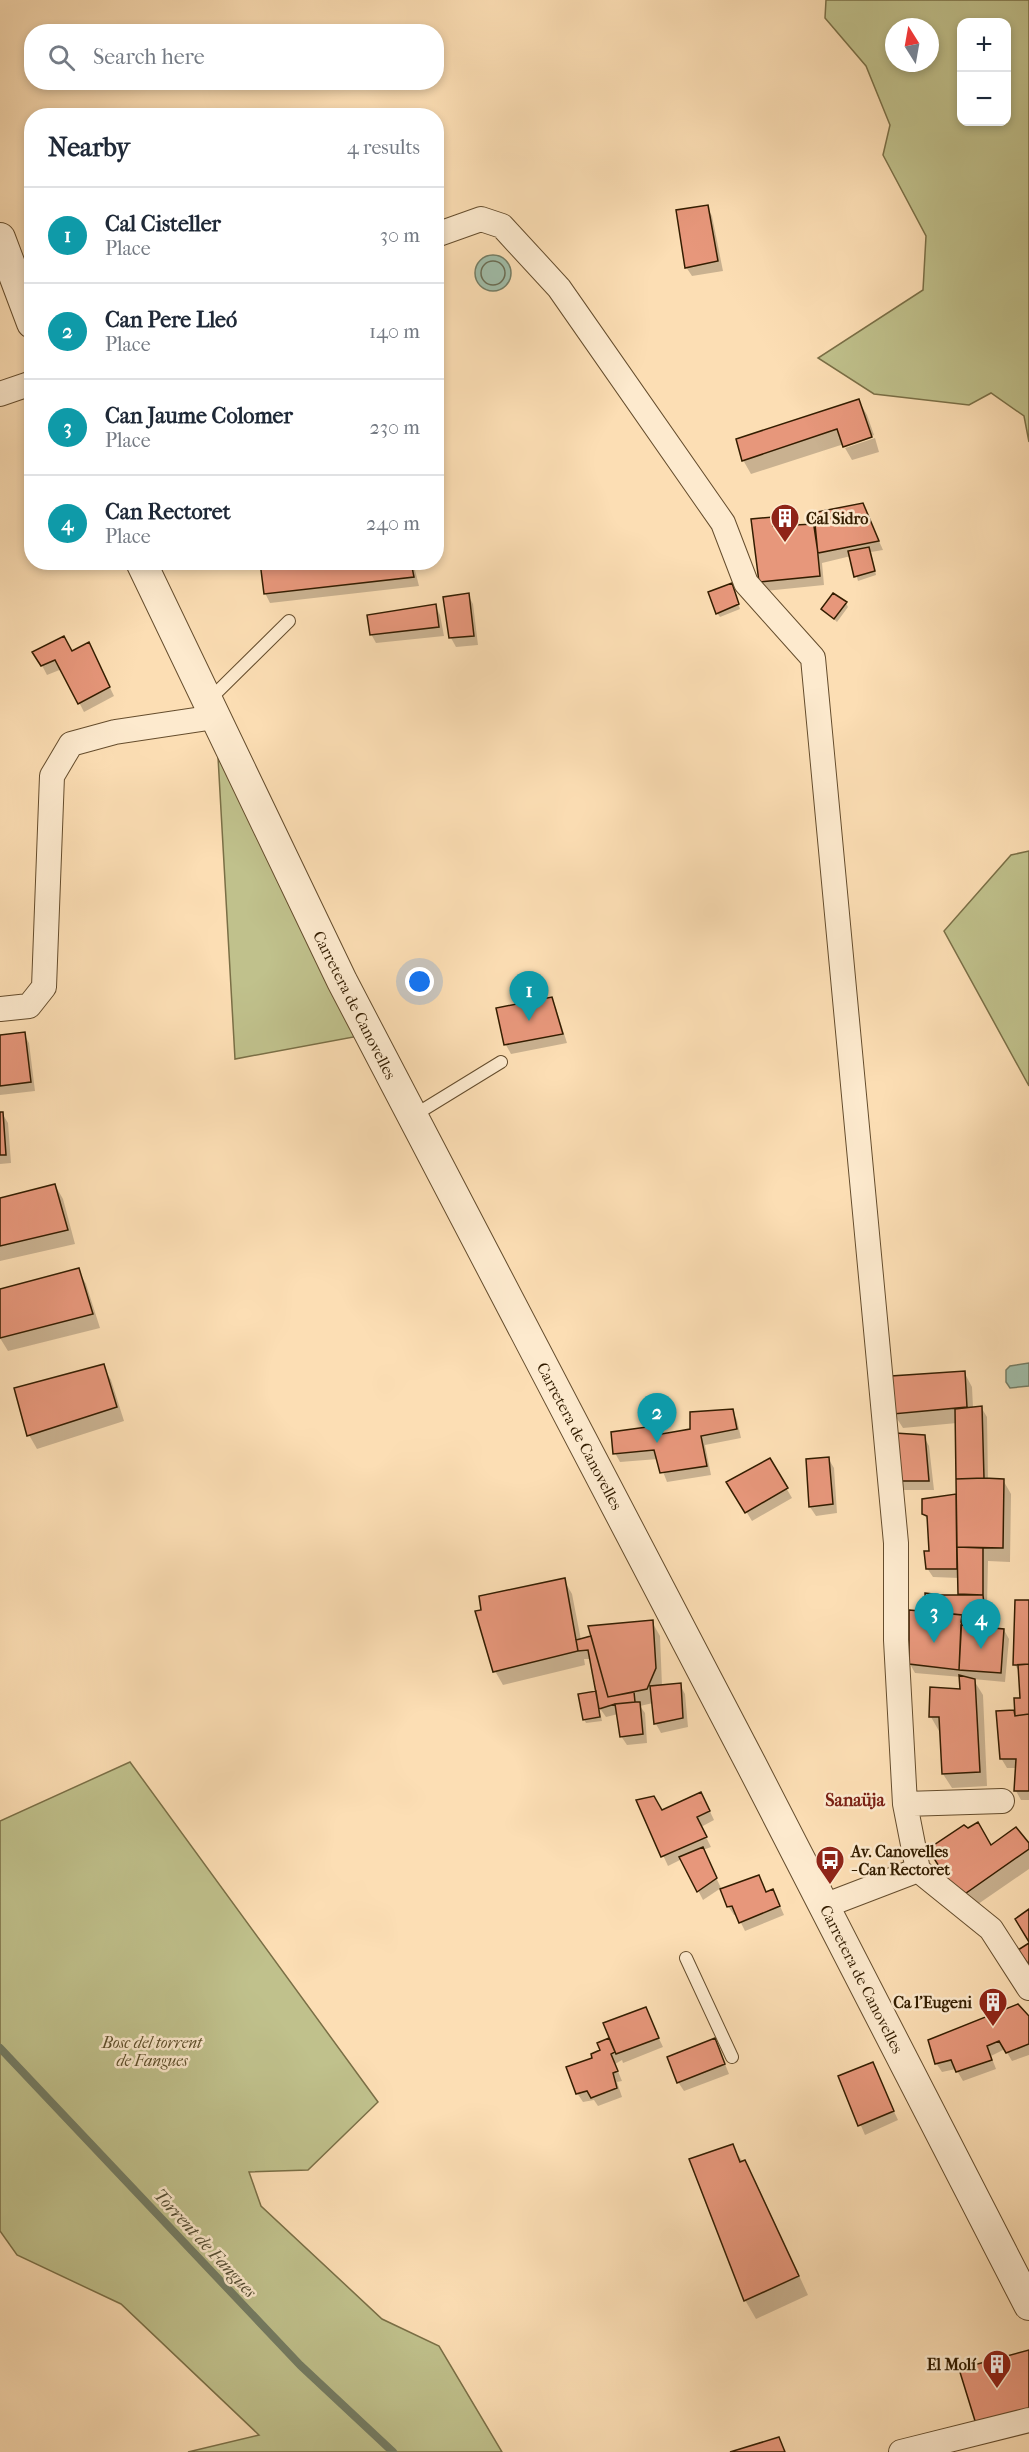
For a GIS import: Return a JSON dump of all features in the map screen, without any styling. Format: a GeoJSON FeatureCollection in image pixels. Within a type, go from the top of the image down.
{"type":"FeatureCollection","features":[{"type":"Feature","properties":{"kind":"street"},"geometry":{"type":"LineString","coordinates":[[444,232],[481,219],[502,226],[559,288],[723,523],[746,584],[813,658],[895,1531],[896,1640],[905,1804],[918,1870],[991,1929],[1029,1988]]}},
{"type":"Feature","properties":{"kind":"street"},"geometry":{"type":"LineString","coordinates":[[0,238],[24,301]]}},
{"type":"Feature","properties":{"kind":"street"},"geometry":{"type":"LineString","coordinates":[[0,394],[24,386]]}},
{"type":"Feature","properties":{"kind":"street","name":"Carretera de Canovelles"},"geometry":{"type":"LineString","coordinates":[[145,570],[342,981],[824,1906],[1029,2305]]}},
{"type":"Feature","properties":{"kind":"street"},"geometry":{"type":"LineString","coordinates":[[0,1009],[29,1006],[44,987],[52,776],[71,744],[211,709]]}},
{"type":"Feature","properties":{"kind":"street"},"geometry":{"type":"LineString","coordinates":[[905,1804],[1002,1801]]}},
{"type":"Feature","properties":{"kind":"street"},"geometry":{"type":"LineString","coordinates":[[824,1906],[918,1870]]}},
{"type":"Feature","properties":{"kind":"street"},"geometry":{"type":"LineString","coordinates":[[917,2450],[1029,2420]]}},
{"type":"Feature","properties":{"kind":"lane"},"geometry":{"type":"LineString","coordinates":[[211,709],[289,621]]}},
{"type":"Feature","properties":{"kind":"lane"},"geometry":{"type":"LineString","coordinates":[[412,1116],[501,1062]]}},
{"type":"Feature","properties":{"kind":"lane"},"geometry":{"type":"LineString","coordinates":[[686,1958],[732,2057]]}},
{"type":"Feature","properties":{"kind":"green space"},"geometry":{"type":"Polygon","coordinates":[[[826,0],[1029,0],[1029,442],[1024,416],[991,393],[969,405],[874,394],[818,358],[923,290],[926,236],[883,155],[890,125],[866,66],[825,18],[826,0]]]}},
{"type":"Feature","properties":{"kind":"green space"},"geometry":{"type":"Polygon","coordinates":[[[218,757],[359,1036],[235,1059],[218,757]]]}},
{"type":"Feature","properties":{"kind":"green space"},"geometry":{"type":"Polygon","coordinates":[[[1029,851],[1029,1086],[944,931],[1011,855],[1029,851]]]}},
{"type":"Feature","properties":{"kind":"green space","name":"Bosc del torrent de Fangues"},"geometry":{"type":"Polygon","coordinates":[[[130,1762],[378,2102],[308,2170],[249,2172],[261,2206],[382,2319],[439,2346],[502,2452],[188,2452],[259,2435],[121,2304],[17,2255],[0,2231],[0,1821],[130,1762]]]}},
{"type":"Feature","properties":{"kind":"water"},"geometry":{"type":"Polygon","coordinates":[[[493,255],[506,260],[511,273],[506,286],[493,291],[480,286],[475,273],[480,260],[493,255]]]}},
{"type":"Feature","properties":{"kind":"water"},"geometry":{"type":"Polygon","coordinates":[[[1029,1363],[1029,1386],[1010,1388],[1006,1382],[1006,1370],[1010,1366],[1029,1363]]]}},
{"type":"Feature","properties":{"kind":"building"},"geometry":{"type":"Polygon","coordinates":[[[708,205],[718,261],[685,268],[676,210],[708,205]]]}},
{"type":"Feature","properties":{"kind":"building"},"geometry":{"type":"Polygon","coordinates":[[[859,399],[872,437],[843,447],[837,429],[742,461],[736,439],[859,399]]]}},
{"type":"Feature","properties":{"kind":"building"},"geometry":{"type":"Polygon","coordinates":[[[863,503],[879,541],[818,553],[812,513],[863,503]]]}},
{"type":"Feature","properties":{"kind":"building","name":"Cal Sidro"},"geometry":{"type":"Polygon","coordinates":[[[773,517],[773,526],[815,524],[820,576],[759,582],[751,519],[773,517]]]}},
{"type":"Feature","properties":{"kind":"building"},"geometry":{"type":"Polygon","coordinates":[[[869,547],[875,571],[854,577],[848,551],[869,547]]]}},
{"type":"Feature","properties":{"kind":"building"},"geometry":{"type":"Polygon","coordinates":[[[261,570],[413,570],[414,577],[264,594],[261,570]]]}},
{"type":"Feature","properties":{"kind":"building"},"geometry":{"type":"Polygon","coordinates":[[[732,583],[739,604],[716,614],[708,592],[732,583]]]}},
{"type":"Feature","properties":{"kind":"building"},"geometry":{"type":"Polygon","coordinates":[[[469,593],[474,636],[449,638],[443,597],[469,593]]]}},
{"type":"Feature","properties":{"kind":"building"},"geometry":{"type":"Polygon","coordinates":[[[833,593],[847,602],[834,619],[821,609],[833,593]]]}},
{"type":"Feature","properties":{"kind":"building"},"geometry":{"type":"Polygon","coordinates":[[[436,604],[439,627],[370,635],[367,615],[436,604]]]}},
{"type":"Feature","properties":{"kind":"building"},"geometry":{"type":"Polygon","coordinates":[[[64,636],[72,651],[89,642],[110,687],[78,704],[55,660],[41,666],[32,652],[64,636]]]}},
{"type":"Feature","properties":{"kind":"building"},"geometry":{"type":"Polygon","coordinates":[[[552,997],[563,1034],[504,1045],[496,1008],[552,997]]]}},
{"type":"Feature","properties":{"kind":"building"},"geometry":{"type":"Polygon","coordinates":[[[25,1032],[31,1082],[0,1086],[0,1035],[25,1032]]]}},
{"type":"Feature","properties":{"kind":"building"},"geometry":{"type":"Polygon","coordinates":[[[0,1112],[3,1112],[6,1155],[0,1155],[0,1112]]]}},
{"type":"Feature","properties":{"kind":"building"},"geometry":{"type":"Polygon","coordinates":[[[55,1184],[68,1230],[0,1246],[0,1198],[55,1184]]]}},
{"type":"Feature","properties":{"kind":"building"},"geometry":{"type":"Polygon","coordinates":[[[79,1268],[93,1314],[0,1338],[0,1289],[79,1268]]]}},
{"type":"Feature","properties":{"kind":"building"},"geometry":{"type":"Polygon","coordinates":[[[104,1364],[117,1407],[27,1436],[14,1388],[104,1364]]]}},
{"type":"Feature","properties":{"kind":"building"},"geometry":{"type":"Polygon","coordinates":[[[965,1371],[967,1407],[893,1414],[891,1376],[965,1371]]]}},
{"type":"Feature","properties":{"kind":"building"},"geometry":{"type":"Polygon","coordinates":[[[982,1406],[984,1478],[956,1479],[955,1409],[982,1406]]]}},
{"type":"Feature","properties":{"kind":"building"},"geometry":{"type":"Polygon","coordinates":[[[733,1409],[737,1429],[701,1436],[707,1466],[660,1473],[654,1450],[613,1454],[611,1432],[654,1426],[656,1435],[690,1429],[690,1412],[733,1409]]]}},
{"type":"Feature","properties":{"kind":"building"},"geometry":{"type":"Polygon","coordinates":[[[895,1433],[925,1435],[929,1481],[898,1481],[895,1433]]]}},
{"type":"Feature","properties":{"kind":"building"},"geometry":{"type":"Polygon","coordinates":[[[829,1457],[833,1504],[809,1507],[806,1459],[829,1457]]]}},
{"type":"Feature","properties":{"kind":"building"},"geometry":{"type":"Polygon","coordinates":[[[770,1458],[788,1488],[745,1513],[726,1482],[770,1458]]]}},
{"type":"Feature","properties":{"kind":"building"},"geometry":{"type":"Polygon","coordinates":[[[956,1479],[1004,1479],[1003,1548],[957,1547],[956,1479]]]}},
{"type":"Feature","properties":{"kind":"building"},"geometry":{"type":"Polygon","coordinates":[[[956,1494],[957,1569],[926,1569],[924,1551],[929,1551],[927,1516],[922,1514],[922,1499],[956,1494]]]}},
{"type":"Feature","properties":{"kind":"building"},"geometry":{"type":"Polygon","coordinates":[[[957,1547],[983,1548],[983,1595],[958,1594],[957,1547]]]}},
{"type":"Feature","properties":{"kind":"building"},"geometry":{"type":"Polygon","coordinates":[[[565,1578],[578,1651],[493,1672],[475,1611],[481,1610],[479,1596],[565,1578]]]}},
{"type":"Feature","properties":{"kind":"building"},"geometry":{"type":"Polygon","coordinates":[[[925,1593],[983,1595],[986,1624],[961,1622],[962,1615],[926,1611],[925,1593]]]}},
{"type":"Feature","properties":{"kind":"building"},"geometry":{"type":"Polygon","coordinates":[[[1015,1600],[1029,1600],[1029,1664],[1013,1665],[1015,1600]]]}},
{"type":"Feature","properties":{"kind":"building"},"geometry":{"type":"Polygon","coordinates":[[[909,1610],[962,1615],[959,1670],[909,1664],[909,1610]]]}},
{"type":"Feature","properties":{"kind":"building"},"geometry":{"type":"Polygon","coordinates":[[[653,1620],[656,1668],[647,1689],[608,1697],[588,1626],[653,1620]]]}},
{"type":"Feature","properties":{"kind":"building"},"geometry":{"type":"Polygon","coordinates":[[[961,1625],[1004,1629],[1001,1673],[959,1670],[961,1625]]]}},
{"type":"Feature","properties":{"kind":"building"},"geometry":{"type":"Polygon","coordinates":[[[591,1636],[608,1697],[634,1692],[635,1702],[615,1704],[599,1709],[588,1650],[578,1651],[576,1640],[591,1636]]]}},
{"type":"Feature","properties":{"kind":"building"},"geometry":{"type":"Polygon","coordinates":[[[1029,1664],[1029,1714],[1015,1716],[1014,1698],[1020,1698],[1018,1665],[1029,1664]]]}},
{"type":"Feature","properties":{"kind":"building"},"geometry":{"type":"Polygon","coordinates":[[[959,1675],[975,1679],[980,1772],[942,1774],[939,1717],[929,1717],[930,1687],[960,1689],[959,1675]]]}},
{"type":"Feature","properties":{"kind":"building"},"geometry":{"type":"Polygon","coordinates":[[[681,1683],[683,1718],[654,1724],[650,1686],[681,1683]]]}},
{"type":"Feature","properties":{"kind":"building"},"geometry":{"type":"Polygon","coordinates":[[[596,1691],[600,1717],[583,1720],[578,1694],[596,1691]]]}},
{"type":"Feature","properties":{"kind":"building"},"geometry":{"type":"Polygon","coordinates":[[[640,1702],[643,1734],[620,1737],[615,1704],[640,1702]]]}},
{"type":"Feature","properties":{"kind":"building"},"geometry":{"type":"Polygon","coordinates":[[[1014,1710],[1015,1716],[1029,1714],[1029,1791],[1014,1791],[1016,1759],[1000,1759],[996,1711],[1014,1710]]]}},
{"type":"Feature","properties":{"kind":"building"},"geometry":{"type":"Polygon","coordinates":[[[701,1792],[710,1811],[697,1817],[707,1837],[661,1857],[636,1800],[654,1796],[662,1810],[701,1792]]]}},
{"type":"Feature","properties":{"kind":"building"},"geometry":{"type":"Polygon","coordinates":[[[978,1822],[991,1845],[1016,1827],[1029,1843],[1029,1849],[959,1898],[928,1849],[964,1825],[968,1828],[978,1822]]]}},
{"type":"Feature","properties":{"kind":"building"},"geometry":{"type":"Polygon","coordinates":[[[703,1847],[717,1878],[697,1892],[679,1857],[703,1847]]]}},
{"type":"Feature","properties":{"kind":"building"},"geometry":{"type":"Polygon","coordinates":[[[759,1875],[766,1892],[773,1889],[780,1906],[739,1923],[732,1906],[727,1907],[720,1889],[759,1875]]]}},
{"type":"Feature","properties":{"kind":"building"},"geometry":{"type":"Polygon","coordinates":[[[1029,1909],[1029,1942],[1015,1919],[1029,1909]]]}},
{"type":"Feature","properties":{"kind":"building"},"geometry":{"type":"Polygon","coordinates":[[[1029,1943],[1029,1965],[1018,1950],[1029,1943]]]}},
{"type":"Feature","properties":{"kind":"building","name":"Ca l'Eugeni"},"geometry":{"type":"Polygon","coordinates":[[[1018,2004],[1029,2016],[1029,2044],[1006,2053],[999,2041],[987,2046],[992,2060],[956,2072],[951,2060],[935,2064],[928,2040],[1018,2004]]]}},
{"type":"Feature","properties":{"kind":"building"},"geometry":{"type":"Polygon","coordinates":[[[646,2007],[659,2038],[616,2054],[603,2023],[646,2007]]]}},
{"type":"Feature","properties":{"kind":"building"},"geometry":{"type":"Polygon","coordinates":[[[609,2038],[615,2052],[611,2054],[618,2071],[613,2073],[617,2088],[591,2098],[587,2091],[576,2094],[566,2067],[592,2058],[591,2054],[600,2050],[597,2043],[609,2038]]]}},
{"type":"Feature","properties":{"kind":"building"},"geometry":{"type":"Polygon","coordinates":[[[715,2038],[725,2064],[677,2083],[667,2057],[715,2038]]]}},
{"type":"Feature","properties":{"kind":"building"},"geometry":{"type":"Polygon","coordinates":[[[873,2062],[894,2111],[858,2126],[838,2076],[873,2062]]]}},
{"type":"Feature","properties":{"kind":"building"},"geometry":{"type":"Polygon","coordinates":[[[733,2144],[740,2162],[745,2160],[799,2276],[744,2301],[689,2159],[733,2144]]]}},
{"type":"Feature","properties":{"kind":"building","name":"El Molí"},"geometry":{"type":"Polygon","coordinates":[[[1029,2350],[1029,2409],[976,2424],[959,2369],[1029,2350]]]}},
{"type":"Feature","properties":{"kind":"building"},"geometry":{"type":"Polygon","coordinates":[[[779,2437],[785,2452],[730,2452],[779,2437]]]}},
{"type":"Feature","properties":{"kind":"waterway","name":"Torrent de Fangues"},"geometry":{"type":"LineString","coordinates":[[0,2048],[300,2365],[393,2452]]}},
{"type":"Feature","properties":{"kind":"place","name":"Cal Sidro"},"geometry":{"type":"Point","coordinates":[785,544]}},
{"type":"Feature","properties":{"kind":"place","name":"Cal Cisteller"},"geometry":{"type":"Point","coordinates":[529,1021]}},
{"type":"Feature","properties":{"kind":"place","name":"Can Pere Lleó"},"geometry":{"type":"Point","coordinates":[657,1443]}},
{"type":"Feature","properties":{"kind":"place","name":"Can Jaume Colomer"},"geometry":{"type":"Point","coordinates":[934,1643]}},
{"type":"Feature","properties":{"kind":"place","name":"Can Rectoret"},"geometry":{"type":"Point","coordinates":[981,1649]}},
{"type":"Feature","properties":{"kind":"place","name":"Av. Canovelles - Can Rectoret"},"geometry":{"type":"Point","coordinates":[830,1886]}},
{"type":"Feature","properties":{"kind":"place","name":"Ca l'Eugeni"},"geometry":{"type":"Point","coordinates":[993,2028]}},
{"type":"Feature","properties":{"kind":"place","name":"El Molí"},"geometry":{"type":"Point","coordinates":[997,2390]}},
{"type":"Feature","properties":{"kind":"district","name":"Sanaüja"},"geometry":{"type":"Point","coordinates":[855,1800]}}]}
